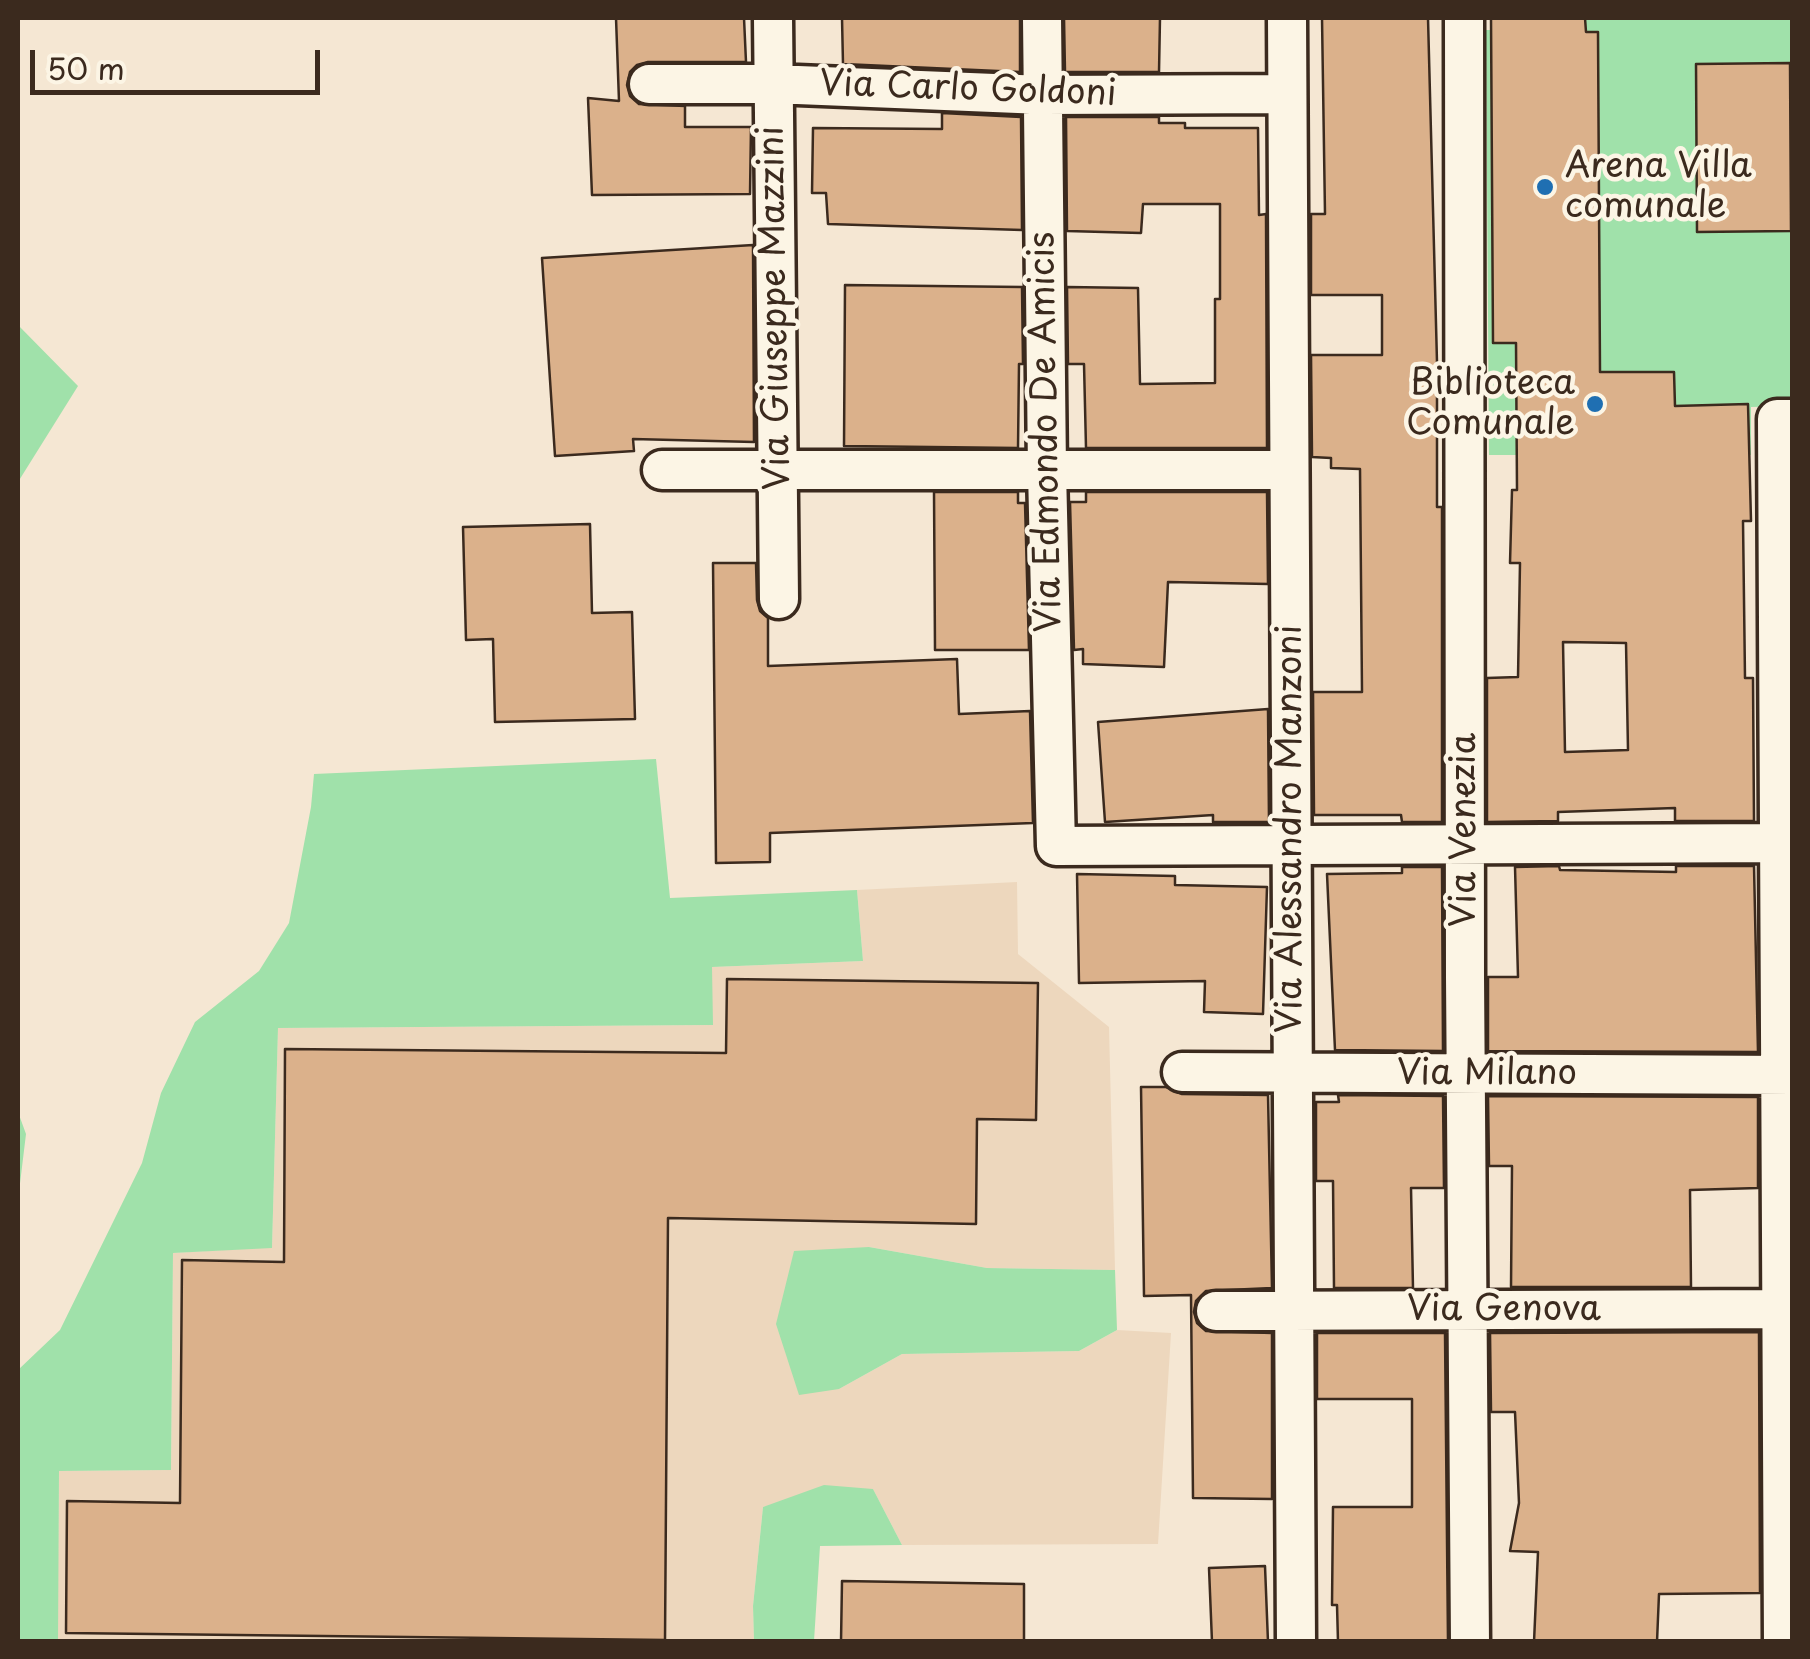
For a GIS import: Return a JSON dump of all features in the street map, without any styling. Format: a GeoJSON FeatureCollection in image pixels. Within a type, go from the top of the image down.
{"type":"FeatureCollection","features":[{"type":"Feature","properties":{"kind":"street","name":"Via Giuseppe Mazzini"},"geometry":{"type":"LineString","coordinates":[[773,18],[778,598]]}},
{"type":"Feature","properties":{"kind":"street","name":"Via Edmondo De Amicis"},"geometry":{"type":"LineString","coordinates":[[1042,18],[1046,471],[1056,846],[1292,845]]}},
{"type":"Feature","properties":{"kind":"street","name":"Via Alessandro Manzoni"},"geometry":{"type":"LineString","coordinates":[[1287,18],[1296,1642]]}},
{"type":"Feature","properties":{"kind":"street","name":"Via Venezia"},"geometry":{"type":"LineString","coordinates":[[1464,18],[1470,1642]]}},
{"type":"Feature","properties":{"kind":"street","name":"Via Carlo Goldoni"},"geometry":{"type":"LineString","coordinates":[[649,84],[773,84],[1043,94],[1287,94]]}},
{"type":"Feature","properties":{"kind":"street"},"geometry":{"type":"LineString","coordinates":[[1783,1642],[1787,1309],[1784,419]]}},
{"type":"Feature","properties":{"kind":"street"},"geometry":{"type":"LineString","coordinates":[[662,470],[1289,470]]}},
{"type":"Feature","properties":{"kind":"street"},"geometry":{"type":"LineString","coordinates":[[1292,845],[1786,843]]}},
{"type":"Feature","properties":{"kind":"street","name":"Via Milano"},"geometry":{"type":"LineString","coordinates":[[1182,1072],[1786,1075]]}},
{"type":"Feature","properties":{"kind":"street","name":"Via Genova"},"geometry":{"type":"LineString","coordinates":[[1216,1311],[1787,1309]]}},
{"type":"Feature","properties":{"kind":"shaded area"},"geometry":{"type":"Polygon","coordinates":[[[1017,882],[1018,954],[1109,1027],[1115,1270],[987,1268],[869,1247],[839,1389],[902,1354],[1079,1351],[1117,1330],[1171,1333],[1158,1544],[902,1545],[873,1489],[763,1507],[753,1606],[754,1641],[57,1640],[59,1471],[171,1470],[173,1253],[272,1247],[278,1028],[712,1025],[712,967],[863,961],[857,890],[1017,882]]]}},
{"type":"Feature","properties":{"kind":"green space"},"geometry":{"type":"Polygon","coordinates":[[[1583,18],[1792,18],[1792,406],[1751,407],[1751,455],[1489,455],[1486,30],[1583,30],[1583,18]]]}},
{"type":"Feature","properties":{"kind":"green space"},"geometry":{"type":"Polygon","coordinates":[[[18,325],[78,386],[18,482],[18,325]]]}},
{"type":"Feature","properties":{"kind":"green space"},"geometry":{"type":"Polygon","coordinates":[[[656,759],[670,898],[857,890],[863,961],[712,967],[713,1025],[278,1028],[272,1248],[173,1253],[171,1470],[59,1471],[58,1641],[18,1641],[18,1370],[60,1330],[142,1163],[161,1093],[195,1022],[259,971],[289,923],[314,774],[656,759]]]}},
{"type":"Feature","properties":{"kind":"green space"},"geometry":{"type":"Polygon","coordinates":[[[18,1112],[26,1134],[18,1200],[18,1112]]]}},
{"type":"Feature","properties":{"kind":"green space"},"geometry":{"type":"Polygon","coordinates":[[[869,1247],[987,1268],[1115,1270],[1117,1330],[1079,1351],[902,1354],[839,1389],[799,1395],[776,1324],[794,1251],[869,1247]]]}},
{"type":"Feature","properties":{"kind":"green space"},"geometry":{"type":"Polygon","coordinates":[[[824,1485],[873,1489],[902,1545],[820,1546],[814,1641],[754,1641],[753,1606],[763,1507],[824,1485]]]}},
{"type":"Feature","properties":{"kind":"building"},"geometry":{"type":"Polygon","coordinates":[[[616,18],[744,18],[746,62],[648,62],[630,72],[627,85],[630,96],[639,104],[685,106],[685,127],[751,127],[750,194],[592,195],[588,98],[619,101],[616,18]]]}},
{"type":"Feature","properties":{"kind":"building"},"geometry":{"type":"Polygon","coordinates":[[[842,18],[1020,18],[1020,72],[843,64],[842,18]]]}},
{"type":"Feature","properties":{"kind":"building"},"geometry":{"type":"Polygon","coordinates":[[[1064,18],[1160,18],[1159,72],[1065,72],[1064,18]]]}},
{"type":"Feature","properties":{"kind":"building"},"geometry":{"type":"Polygon","coordinates":[[[1322,18],[1428,18],[1437,507],[1442,507],[1442,822],[1402,822],[1401,815],[1314,815],[1313,692],[1362,692],[1360,469],[1331,468],[1331,458],[1312,457],[1311,355],[1382,355],[1382,295],[1311,295],[1311,214],[1325,214],[1322,18]]]}},
{"type":"Feature","properties":{"kind":"building"},"geometry":{"type":"Polygon","coordinates":[[[1491,18],[1585,18],[1586,32],[1598,32],[1600,372],[1674,372],[1675,406],[1748,404],[1751,521],[1743,521],[1745,678],[1753,678],[1754,821],[1675,821],[1675,808],[1558,812],[1558,821],[1487,822],[1487,678],[1518,677],[1520,563],[1510,563],[1512,490],[1517,490],[1516,343],[1493,343],[1491,18]],[[1563,642],[1565,752],[1628,750],[1626,643],[1563,642]]]}},
{"type":"Feature","properties":{"kind":"building"},"geometry":{"type":"Polygon","coordinates":[[[1790,63],[1791,231],[1697,232],[1696,64],[1790,63]]]}},
{"type":"Feature","properties":{"kind":"building"},"geometry":{"type":"Polygon","coordinates":[[[942,113],[1021,117],[1022,230],[828,224],[826,193],[812,193],[813,128],[942,129],[942,113]]]}},
{"type":"Feature","properties":{"kind":"building"},"geometry":{"type":"Polygon","coordinates":[[[1066,117],[1159,117],[1159,123],[1185,123],[1185,128],[1258,128],[1259,215],[1266,214],[1267,448],[1086,448],[1084,364],[1068,364],[1067,287],[1138,288],[1140,384],[1215,383],[1220,204],[1143,204],[1141,233],[1067,231],[1066,117]]]}},
{"type":"Feature","properties":{"kind":"building"},"geometry":{"type":"Polygon","coordinates":[[[753,245],[754,442],[633,439],[634,451],[555,456],[542,258],[753,245]]]}},
{"type":"Feature","properties":{"kind":"building"},"geometry":{"type":"Polygon","coordinates":[[[845,285],[1022,287],[1018,448],[844,446],[845,285]]]}},
{"type":"Feature","properties":{"kind":"building"},"geometry":{"type":"Polygon","coordinates":[[[934,492],[1018,492],[1018,503],[1025,503],[1029,650],[935,650],[934,492]]]}},
{"type":"Feature","properties":{"kind":"building"},"geometry":{"type":"Polygon","coordinates":[[[1086,492],[1267,492],[1268,584],[1168,582],[1164,667],[1083,664],[1083,649],[1074,650],[1070,502],[1086,502],[1086,492]]]}},
{"type":"Feature","properties":{"kind":"building"},"geometry":{"type":"Polygon","coordinates":[[[590,524],[592,613],[632,612],[635,719],[495,722],[493,639],[466,640],[463,527],[590,524]]]}},
{"type":"Feature","properties":{"kind":"building"},"geometry":{"type":"Polygon","coordinates":[[[713,563],[756,563],[757,600],[760,611],[768,618],[768,666],[957,659],[959,714],[1030,711],[1033,823],[770,833],[770,862],[716,863],[713,563]]]}},
{"type":"Feature","properties":{"kind":"building"},"geometry":{"type":"Polygon","coordinates":[[[1268,709],[1269,822],[1213,822],[1213,815],[1105,822],[1098,722],[1268,709]]]}},
{"type":"Feature","properties":{"kind":"building"},"geometry":{"type":"Polygon","coordinates":[[[1559,866],[1560,870],[1676,872],[1676,866],[1754,866],[1758,1052],[1488,1051],[1488,977],[1518,977],[1515,867],[1559,866]]]}},
{"type":"Feature","properties":{"kind":"building"},"geometry":{"type":"Polygon","coordinates":[[[1402,867],[1442,867],[1443,1051],[1335,1050],[1327,874],[1402,873],[1402,867]]]}},
{"type":"Feature","properties":{"kind":"building"},"geometry":{"type":"Polygon","coordinates":[[[1077,874],[1175,876],[1175,885],[1267,887],[1263,1014],[1204,1012],[1205,981],[1079,983],[1077,874]]]}},
{"type":"Feature","properties":{"kind":"building"},"geometry":{"type":"Polygon","coordinates":[[[727,979],[1038,983],[1036,1120],[977,1119],[976,1224],[668,1218],[665,1640],[66,1633],[67,1501],[180,1503],[182,1260],[284,1262],[285,1049],[726,1053],[727,979]]]}},
{"type":"Feature","properties":{"kind":"building"},"geometry":{"type":"Polygon","coordinates":[[[1141,1087],[1166,1087],[1182,1094],[1268,1095],[1272,1288],[1206,1291],[1196,1301],[1194,1312],[1197,1323],[1206,1331],[1272,1333],[1272,1499],[1193,1498],[1191,1295],[1144,1296],[1141,1087]]]}},
{"type":"Feature","properties":{"kind":"building"},"geometry":{"type":"Polygon","coordinates":[[[1338,1095],[1443,1096],[1444,1188],[1411,1188],[1413,1288],[1334,1288],[1333,1181],[1316,1181],[1316,1102],[1339,1102],[1338,1095]]]}},
{"type":"Feature","properties":{"kind":"building"},"geometry":{"type":"Polygon","coordinates":[[[1488,1096],[1758,1097],[1758,1188],[1690,1190],[1691,1287],[1511,1287],[1512,1166],[1489,1166],[1488,1096]]]}},
{"type":"Feature","properties":{"kind":"building"},"geometry":{"type":"Polygon","coordinates":[[[1759,1332],[1760,1593],[1659,1594],[1657,1642],[1534,1642],[1538,1552],[1510,1551],[1519,1503],[1515,1412],[1491,1412],[1490,1333],[1759,1332]]]}},
{"type":"Feature","properties":{"kind":"building"},"geometry":{"type":"Polygon","coordinates":[[[1317,1333],[1445,1333],[1448,1642],[1338,1642],[1337,1605],[1332,1605],[1333,1507],[1412,1507],[1412,1399],[1317,1399],[1317,1333]]]}},
{"type":"Feature","properties":{"kind":"building"},"geometry":{"type":"Polygon","coordinates":[[[1265,1566],[1268,1642],[1212,1642],[1209,1568],[1265,1566]]]}},
{"type":"Feature","properties":{"kind":"building"},"geometry":{"type":"Polygon","coordinates":[[[842,1581],[1024,1584],[1024,1642],[841,1642],[842,1581]]]}},
{"type":"Feature","properties":{"kind":"place","name":"Arena Villa comunale"},"geometry":{"type":"Point","coordinates":[1545,187]}},
{"type":"Feature","properties":{"kind":"place","name":"Biblioteca Comunale"},"geometry":{"type":"Point","coordinates":[1595,404]}}]}
